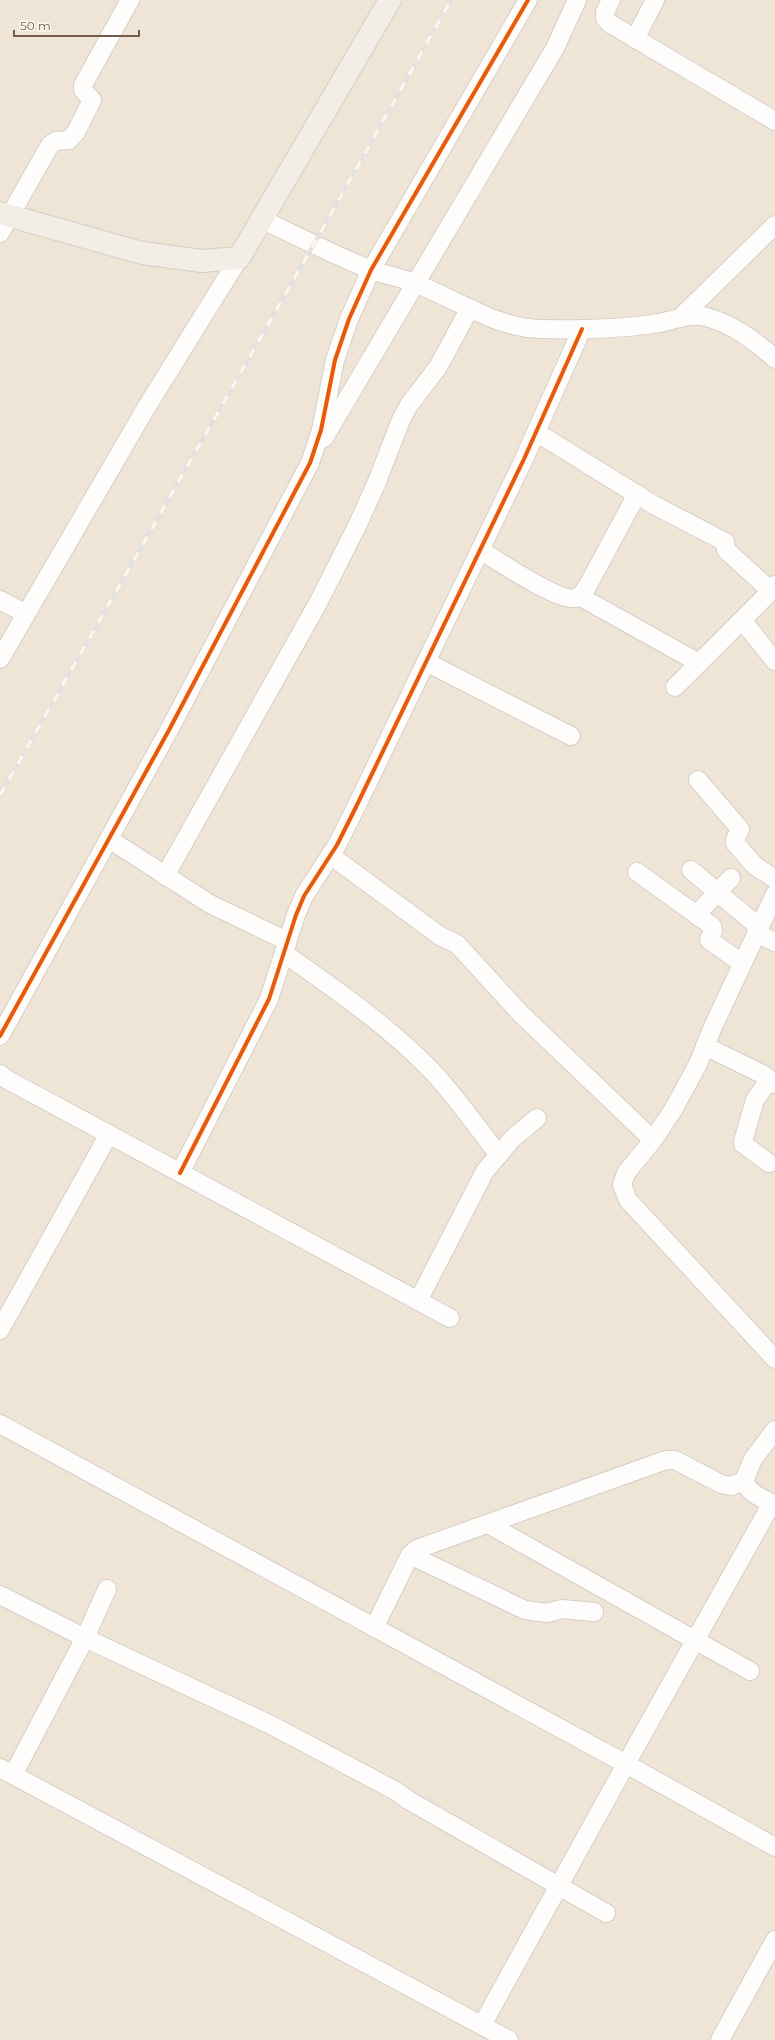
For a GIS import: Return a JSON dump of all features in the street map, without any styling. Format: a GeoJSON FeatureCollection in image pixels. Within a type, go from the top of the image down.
{"type":"FeatureCollection","features":[{"type":"Feature","properties":{"kind":"main road"},"geometry":{"type":"LineString","coordinates":[[5,214],[142,253],[202,261],[239,258],[383,2]]}},
{"type":"Feature","properties":{"kind":"street"},"geometry":{"type":"LineString","coordinates":[[0,233],[5,214],[50,145],[56,142],[69,140],[76,132],[92,100],[83,90],[83,85],[130,0]]}},
{"type":"Feature","properties":{"kind":"street"},"geometry":{"type":"LineString","coordinates":[[310,463],[321,430],[335,360],[349,319],[371,270],[528,0]]}},
{"type":"Feature","properties":{"kind":"street"},"geometry":{"type":"LineString","coordinates":[[0,1036],[169,730],[310,463],[555,48],[577,0]]}},
{"type":"Feature","properties":{"kind":"street"},"geometry":{"type":"LineString","coordinates":[[611,0],[605,12],[606,21],[775,121]]}},
{"type":"Feature","properties":{"kind":"street"},"geometry":{"type":"LineString","coordinates":[[635,39],[655,0]]}},
{"type":"Feature","properties":{"kind":"street"},"geometry":{"type":"LineString","coordinates":[[262,219],[371,270],[415,283],[470,308],[513,325],[539,329],[582,329],[658,323],[682,317],[706,316],[725,324],[763,348],[775,359]]}},
{"type":"Feature","properties":{"kind":"street"},"geometry":{"type":"LineString","coordinates":[[682,317],[775,225]]}},
{"type":"Feature","properties":{"kind":"street"},"geometry":{"type":"LineString","coordinates":[[0,659],[146,408],[239,258]]}},
{"type":"Feature","properties":{"kind":"street"},"geometry":{"type":"LineString","coordinates":[[165,876],[318,603],[358,524],[376,484],[401,420],[409,405],[438,367],[470,308]]}},
{"type":"Feature","properties":{"kind":"street"},"geometry":{"type":"LineString","coordinates":[[180,1174],[263,1011],[277,976],[285,947],[304,896],[330,855],[355,809],[536,432],[582,329]]}},
{"type":"Feature","properties":{"kind":"street"},"geometry":{"type":"LineString","coordinates":[[536,432],[637,494],[724,542],[726,550],[774,586]]}},
{"type":"Feature","properties":{"kind":"street"},"geometry":{"type":"LineString","coordinates":[[480,550],[557,595],[571,598],[579,596],[587,587],[637,494]]}},
{"type":"Feature","properties":{"kind":"street"},"geometry":{"type":"LineString","coordinates":[[675,687],[774,586],[775,573]]}},
{"type":"Feature","properties":{"kind":"street"},"geometry":{"type":"LineString","coordinates":[[579,596],[699,663]]}},
{"type":"Feature","properties":{"kind":"street"},"geometry":{"type":"LineString","coordinates":[[0,600],[26,614]]}},
{"type":"Feature","properties":{"kind":"street"},"geometry":{"type":"LineString","coordinates":[[742,620],[775,661]]}},
{"type":"Feature","properties":{"kind":"street"},"geometry":{"type":"LineString","coordinates":[[426,662],[571,736]]}},
{"type":"Feature","properties":{"kind":"street"},"geometry":{"type":"LineString","coordinates":[[698,780],[740,829],[735,843],[755,866],[775,879]]}},
{"type":"Feature","properties":{"kind":"street"},"geometry":{"type":"LineString","coordinates":[[109,839],[210,904],[285,947],[402,1043],[442,1083],[499,1154]]}},
{"type":"Feature","properties":{"kind":"street"},"geometry":{"type":"LineString","coordinates":[[330,855],[440,936],[457,944],[521,1014],[653,1140]]}},
{"type":"Feature","properties":{"kind":"street"},"geometry":{"type":"LineString","coordinates":[[691,870],[718,892],[758,930],[775,942]]}},
{"type":"Feature","properties":{"kind":"street"},"geometry":{"type":"LineString","coordinates":[[636,872],[713,928],[709,940],[742,963]]}},
{"type":"Feature","properties":{"kind":"street"},"geometry":{"type":"LineString","coordinates":[[696,915],[731,878]]}},
{"type":"Feature","properties":{"kind":"street"},"geometry":{"type":"LineString","coordinates":[[775,894],[742,963],[698,1064],[673,1110],[653,1140],[626,1174],[622,1185],[628,1200],[775,1359]]}},
{"type":"Feature","properties":{"kind":"street"},"geometry":{"type":"LineString","coordinates":[[705,1046],[772,1082],[754,1100],[743,1141],[743,1144],[769,1163]]}},
{"type":"Feature","properties":{"kind":"street"},"geometry":{"type":"LineString","coordinates":[[0,1074],[6,1079],[180,1174],[450,1318]]}},
{"type":"Feature","properties":{"kind":"street"},"geometry":{"type":"LineString","coordinates":[[418,1301],[478,1184],[499,1154],[512,1139],[537,1118]]}},
{"type":"Feature","properties":{"kind":"street"},"geometry":{"type":"LineString","coordinates":[[0,1330],[109,1134]]}},
{"type":"Feature","properties":{"kind":"street"},"geometry":{"type":"LineString","coordinates":[[0,1424],[626,1764],[775,1847]]}},
{"type":"Feature","properties":{"kind":"street"},"geometry":{"type":"LineString","coordinates":[[374,1628],[410,1555],[417,1549],[666,1460],[675,1460],[721,1484],[731,1486],[744,1481],[753,1459],[775,1430]]}},
{"type":"Feature","properties":{"kind":"street"},"geometry":{"type":"LineString","coordinates":[[482,2026],[695,1640],[774,1504],[754,1494],[747,1487],[744,1481]]}},
{"type":"Feature","properties":{"kind":"street"},"geometry":{"type":"LineString","coordinates":[[488,1524],[750,1671]]}},
{"type":"Feature","properties":{"kind":"street"},"geometry":{"type":"LineString","coordinates":[[410,1555],[525,1610],[547,1613],[562,1609],[594,1612]]}},
{"type":"Feature","properties":{"kind":"street"},"geometry":{"type":"LineString","coordinates":[[107,1589],[85,1638],[6,1772],[509,2040]]}},
{"type":"Feature","properties":{"kind":"street"},"geometry":{"type":"LineString","coordinates":[[0,1595],[85,1638],[278,1728],[394,1790],[410,1801],[606,1912]]}},
{"type":"Feature","properties":{"kind":"street"},"geometry":{"type":"LineString","coordinates":[[720,2040],[774,1942]]}},
{"type":"Feature","properties":{"kind":"shaded area"},"geometry":{"type":"Polygon","coordinates":[[[0,0],[775,0],[775,2040],[0,2040],[0,0]]]}},
{"type":"Feature","properties":{"kind":"railway"},"geometry":{"type":"LineString","coordinates":[[0,795],[314,244],[451,0]]}},
{"type":"Feature","properties":{"kind":"cycle path"},"geometry":{"type":"LineString","coordinates":[[0,1036],[169,730],[310,463],[321,430],[335,360],[349,319],[371,270],[528,0]]}},
{"type":"Feature","properties":{"kind":"cycle path"},"geometry":{"type":"LineString","coordinates":[[180,1173],[269,999],[296,915],[304,896],[337,845],[355,809],[524,459],[582,329]]}}]}
